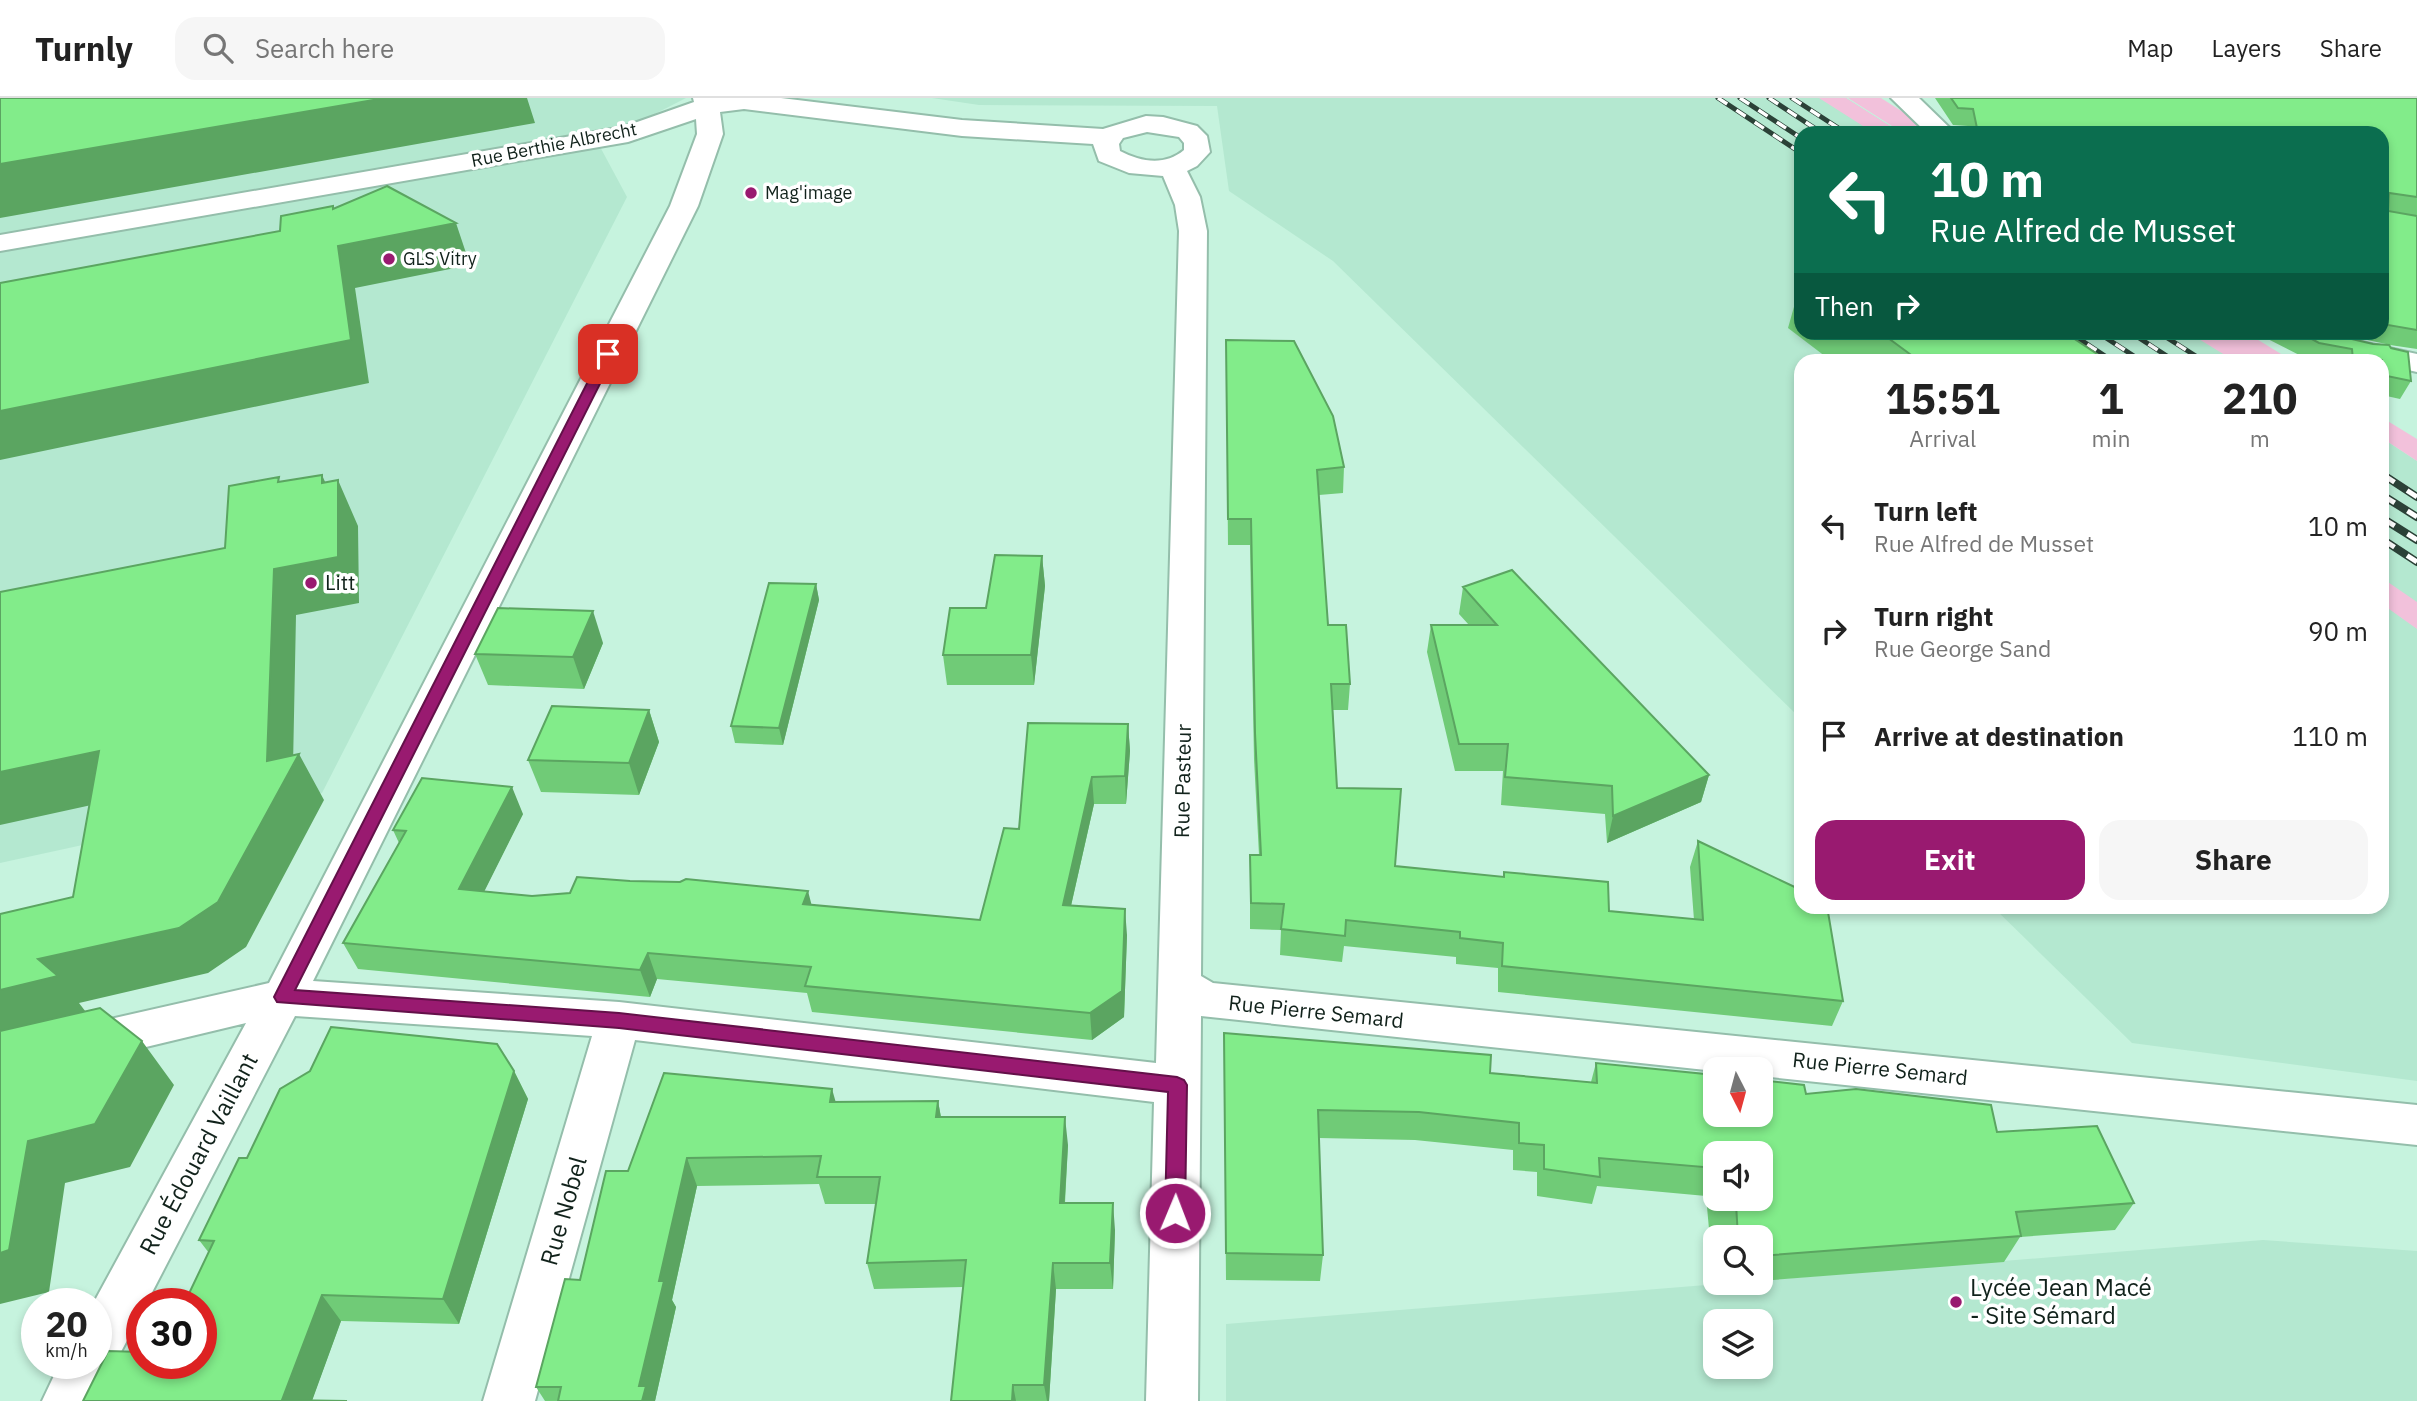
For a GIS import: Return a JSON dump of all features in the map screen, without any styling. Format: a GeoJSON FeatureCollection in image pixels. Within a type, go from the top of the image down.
{"type":"FeatureCollection","features":[{"type":"Feature","properties":{"kind":"street"},"geometry":{"type":"LineString","coordinates":[[1904,98],[1934,126]]}},
{"type":"Feature","properties":{"kind":"street","name":"Rue Berthie Albrecht"},"geometry":{"type":"LineString","coordinates":[[0,243],[628,134],[707,102],[765,101],[962,128],[1072,133],[1109,138]]}},
{"type":"Feature","properties":{"kind":"street","name":"Rue Édouard Vaillant"},"geometry":{"type":"LineString","coordinates":[[112,1319],[283,997],[684,206],[710,134],[707,102]]}},
{"type":"Feature","properties":{"kind":"street"},"geometry":{"type":"LineString","coordinates":[[1183,118],[1198,144],[1193,156],[1170,166],[1141,168],[1121,163],[1106,151],[1109,138],[1132,126],[1183,118]]}},
{"type":"Feature","properties":{"kind":"street","name":"Rue Pasteur"},"geometry":{"type":"LineString","coordinates":[[1170,166],[1179,178],[1191,209],[1193,231],[1172,1401]]}},
{"type":"Feature","properties":{"kind":"street"},"geometry":{"type":"LineString","coordinates":[[2325,343],[2376,354]]}},
{"type":"Feature","properties":{"kind":"street"},"geometry":{"type":"LineString","coordinates":[[2389,357],[2417,363]]}},
{"type":"Feature","properties":{"kind":"street","name":"Rue Pierre Semard"},"geometry":{"type":"LineString","coordinates":[[1179,985],[1205,1000],[2417,1125]]}},
{"type":"Feature","properties":{"kind":"street"},"geometry":{"type":"LineString","coordinates":[[0,1063],[283,997],[619,1020],[1177,1085]]}},
{"type":"Feature","properties":{"kind":"street","name":"Rue Nobel"},"geometry":{"type":"LineString","coordinates":[[509,1401],[619,1020]]}},
{"type":"Feature","properties":{"kind":"street"},"geometry":{"type":"LineString","coordinates":[[68,1401],[80,1379]]}},
{"type":"Feature","properties":{"kind":"shaded area"},"geometry":{"type":"Polygon","coordinates":[[[0,98],[686,98],[598,143],[627,197],[322,793],[0,863],[0,98]]]}},
{"type":"Feature","properties":{"kind":"shaded area"},"geometry":{"type":"Polygon","coordinates":[[[932,98],[1846,98],[1890,126],[1794,126],[1794,340],[2227,340],[2250,354],[1794,354],[1794,712],[1333,261],[1229,191],[1217,106],[979,105],[932,98]]]}},
{"type":"Feature","properties":{"kind":"shaded area"},"geometry":{"type":"Polygon","coordinates":[[[1819,98],[1846,98],[1890,126],[1863,126],[1819,98]]]}},
{"type":"Feature","properties":{"kind":"shaded area"},"geometry":{"type":"Polygon","coordinates":[[[1848,98],[1881,98],[1925,126],[1892,126],[1848,98]]]}},
{"type":"Feature","properties":{"kind":"shaded area"},"geometry":{"type":"Polygon","coordinates":[[[2200,340],[2258,340],[2281,354],[2223,354],[2200,340]]]}},
{"type":"Feature","properties":{"kind":"shaded area"},"geometry":{"type":"Polygon","coordinates":[[[2389,422],[2417,439],[2417,461],[2389,443],[2389,422]]]}},
{"type":"Feature","properties":{"kind":"shaded area"},"geometry":{"type":"Polygon","coordinates":[[[2389,443],[2417,461],[2417,1081],[2132,1043],[2000,914],[2389,914],[2389,443]]]}},
{"type":"Feature","properties":{"kind":"shaded area"},"geometry":{"type":"Polygon","coordinates":[[[2389,583],[2417,602],[2417,629],[2389,609],[2389,583]]]}},
{"type":"Feature","properties":{"kind":"shaded area","name":"Lycée Jean Macé - Site Sémard"},"geometry":{"type":"Polygon","coordinates":[[[2263,1240],[2417,1251],[2417,1401],[1226,1401],[1226,1324],[1703,1285],[1703,1295],[1773,1295],[1773,1280],[2263,1240]]]}},
{"type":"Feature","properties":{"kind":"building"},"geometry":{"type":"Polygon","coordinates":[[[0,98],[385,98],[0,164],[0,98]]]}},
{"type":"Feature","properties":{"kind":"building"},"geometry":{"type":"Polygon","coordinates":[[[1951,98],[2417,98],[2417,197],[2389,193],[2389,126],[1977,126],[1973,109],[1958,108],[1951,98]]]}},
{"type":"Feature","properties":{"kind":"building"},"geometry":{"type":"Polygon","coordinates":[[[387,186],[456,223],[338,246],[351,340],[0,411],[0,283],[280,231],[281,216],[333,206],[333,209],[387,186]]]}},
{"type":"Feature","properties":{"kind":"building"},"geometry":{"type":"Polygon","coordinates":[[[2389,211],[2417,216],[2417,330],[2389,325],[2389,211]]]}},
{"type":"Feature","properties":{"kind":"building"},"geometry":{"type":"Polygon","coordinates":[[[1226,340],[1294,341],[1333,416],[1344,467],[1317,470],[1328,625],[1346,625],[1350,684],[1331,684],[1337,788],[1401,789],[1395,866],[1504,877],[1504,872],[1608,882],[1609,911],[1703,920],[1698,841],[1794,887],[1794,914],[1828,914],[1843,1001],[1502,966],[1503,943],[1460,938],[1460,932],[1346,920],[1345,936],[1281,929],[1284,904],[1251,903],[1250,855],[1261,855],[1255,733],[1251,519],[1228,519],[1226,340]]]}},
{"type":"Feature","properties":{"kind":"building"},"geometry":{"type":"Polygon","coordinates":[[[1891,340],[2076,340],[2097,354],[1910,354],[1891,340]]]}},
{"type":"Feature","properties":{"kind":"building"},"geometry":{"type":"Polygon","coordinates":[[[2314,340],[2356,340],[2389,345],[2391,348],[2408,352],[2411,381],[2389,376],[2389,354],[2352,354],[2352,349],[2314,340]]]}},
{"type":"Feature","properties":{"kind":"building"},"geometry":{"type":"Polygon","coordinates":[[[322,475],[322,483],[338,480],[338,557],[274,569],[267,761],[299,754],[218,902],[179,928],[38,959],[58,976],[0,990],[0,914],[73,897],[99,751],[0,772],[0,592],[225,548],[229,486],[279,477],[278,482],[322,475]]]}},
{"type":"Feature","properties":{"kind":"building"},"geometry":{"type":"Polygon","coordinates":[[[995,555],[1042,556],[1031,655],[943,655],[950,608],[986,608],[995,555]]]}},
{"type":"Feature","properties":{"kind":"building"},"geometry":{"type":"Polygon","coordinates":[[[1512,570],[1709,775],[1613,816],[1612,786],[1505,777],[1508,744],[1459,744],[1431,625],[1497,625],[1463,587],[1512,570]]]}},
{"type":"Feature","properties":{"kind":"building"},"geometry":{"type":"Polygon","coordinates":[[[769,583],[816,584],[779,728],[731,726],[769,583]]]}},
{"type":"Feature","properties":{"kind":"building"},"geometry":{"type":"Polygon","coordinates":[[[498,608],[593,611],[573,657],[475,654],[498,608]]]}},
{"type":"Feature","properties":{"kind":"building"},"geometry":{"type":"Polygon","coordinates":[[[552,706],[649,710],[629,763],[528,760],[552,706]]]}},
{"type":"Feature","properties":{"kind":"building"},"geometry":{"type":"Polygon","coordinates":[[[1028,723],[1128,724],[1125,776],[1092,777],[1063,905],[1125,909],[1122,991],[1090,1013],[805,986],[811,967],[648,953],[640,970],[343,943],[406,831],[393,830],[422,778],[512,787],[459,889],[532,896],[570,893],[577,877],[680,882],[686,879],[808,891],[803,904],[980,920],[1004,828],[1019,829],[1028,723]]]}},
{"type":"Feature","properties":{"kind":"building"},"geometry":{"type":"Polygon","coordinates":[[[100,1008],[142,1041],[95,1124],[28,1141],[9,1250],[0,1253],[0,1031],[100,1008]]]}},
{"type":"Feature","properties":{"kind":"building"},"geometry":{"type":"Polygon","coordinates":[[[331,1027],[497,1044],[514,1071],[443,1299],[322,1295],[282,1400],[347,1401],[83,1401],[94,1379],[112,1379],[112,1351],[126,1352],[126,1379],[217,1379],[217,1288],[192,1288],[214,1241],[199,1240],[239,1158],[247,1158],[280,1089],[310,1071],[331,1027]]]}},
{"type":"Feature","properties":{"kind":"building"},"geometry":{"type":"Polygon","coordinates":[[[1224,1033],[1491,1055],[1490,1073],[1597,1083],[1596,1063],[1703,1074],[1703,1127],[1773,1127],[1773,1081],[1804,1085],[1806,1094],[1856,1089],[1991,1105],[1997,1132],[2097,1126],[2134,1203],[2016,1212],[2021,1236],[1773,1255],[1773,1225],[1737,1225],[1736,1211],[1773,1211],[1773,1141],[1703,1141],[1703,1167],[1599,1158],[1600,1177],[1544,1169],[1544,1145],[1519,1143],[1519,1123],[1419,1112],[1318,1110],[1323,1255],[1226,1253],[1224,1033]]]}},
{"type":"Feature","properties":{"kind":"building"},"geometry":{"type":"Polygon","coordinates":[[[664,1073],[832,1089],[830,1102],[938,1101],[936,1117],[1065,1117],[1060,1203],[1113,1203],[1110,1263],[1053,1263],[1044,1385],[1013,1385],[1012,1401],[951,1401],[966,1260],[867,1263],[880,1177],[817,1177],[821,1156],[687,1158],[659,1281],[664,1281],[639,1386],[646,1386],[642,1401],[558,1401],[561,1387],[536,1387],[565,1279],[580,1280],[606,1171],[628,1171],[664,1073]]]}},
{"type":"Feature","properties":{"kind":"railway"},"geometry":{"type":"LineString","coordinates":[[1718,98],[1794,148]]}},
{"type":"Feature","properties":{"kind":"railway"},"geometry":{"type":"LineString","coordinates":[[1740,98],[1794,133]]}},
{"type":"Feature","properties":{"kind":"railway"},"geometry":{"type":"LineString","coordinates":[[1769,98],[1811,126]]}},
{"type":"Feature","properties":{"kind":"railway"},"geometry":{"type":"LineString","coordinates":[[1792,98],[1835,126]]}},
{"type":"Feature","properties":{"kind":"railway"},"geometry":{"type":"LineString","coordinates":[[2081,340],[2102,354]]}},
{"type":"Feature","properties":{"kind":"railway"},"geometry":{"type":"LineString","coordinates":[[2109,340],[2131,354]]}},
{"type":"Feature","properties":{"kind":"railway"},"geometry":{"type":"LineString","coordinates":[[2142,340],[2164,354]]}},
{"type":"Feature","properties":{"kind":"railway"},"geometry":{"type":"LineString","coordinates":[[2171,340],[2193,354]]}},
{"type":"Feature","properties":{"kind":"railway"},"geometry":{"type":"LineString","coordinates":[[2389,479],[2417,497]]}},
{"type":"Feature","properties":{"kind":"railway"},"geometry":{"type":"LineString","coordinates":[[2389,499],[2417,517]]}},
{"type":"Feature","properties":{"kind":"railway"},"geometry":{"type":"LineString","coordinates":[[2389,522],[2417,540]]}},
{"type":"Feature","properties":{"kind":"railway"},"geometry":{"type":"LineString","coordinates":[[2389,544],[2417,562]]}},
{"type":"Feature","properties":{"kind":"place","name":"Mag'image"},"geometry":{"type":"Point","coordinates":[751,193]}},
{"type":"Feature","properties":{"kind":"place","name":"GLS Vitry"},"geometry":{"type":"Point","coordinates":[389,259]}},
{"type":"Feature","properties":{"kind":"place","name":"Litt"},"geometry":{"type":"Point","coordinates":[311,583]}},
{"type":"Feature","properties":{"kind":"place","name":"Lycée Jean Macé - Site Sémard"},"geometry":{"type":"Point","coordinates":[1956,1302]}},
{"type":"Feature","properties":{"kind":"route"},"geometry":{"type":"LineString","coordinates":[[608,354],[283,997],[619,1020],[1177,1085],[1175,1213]]}}]}
